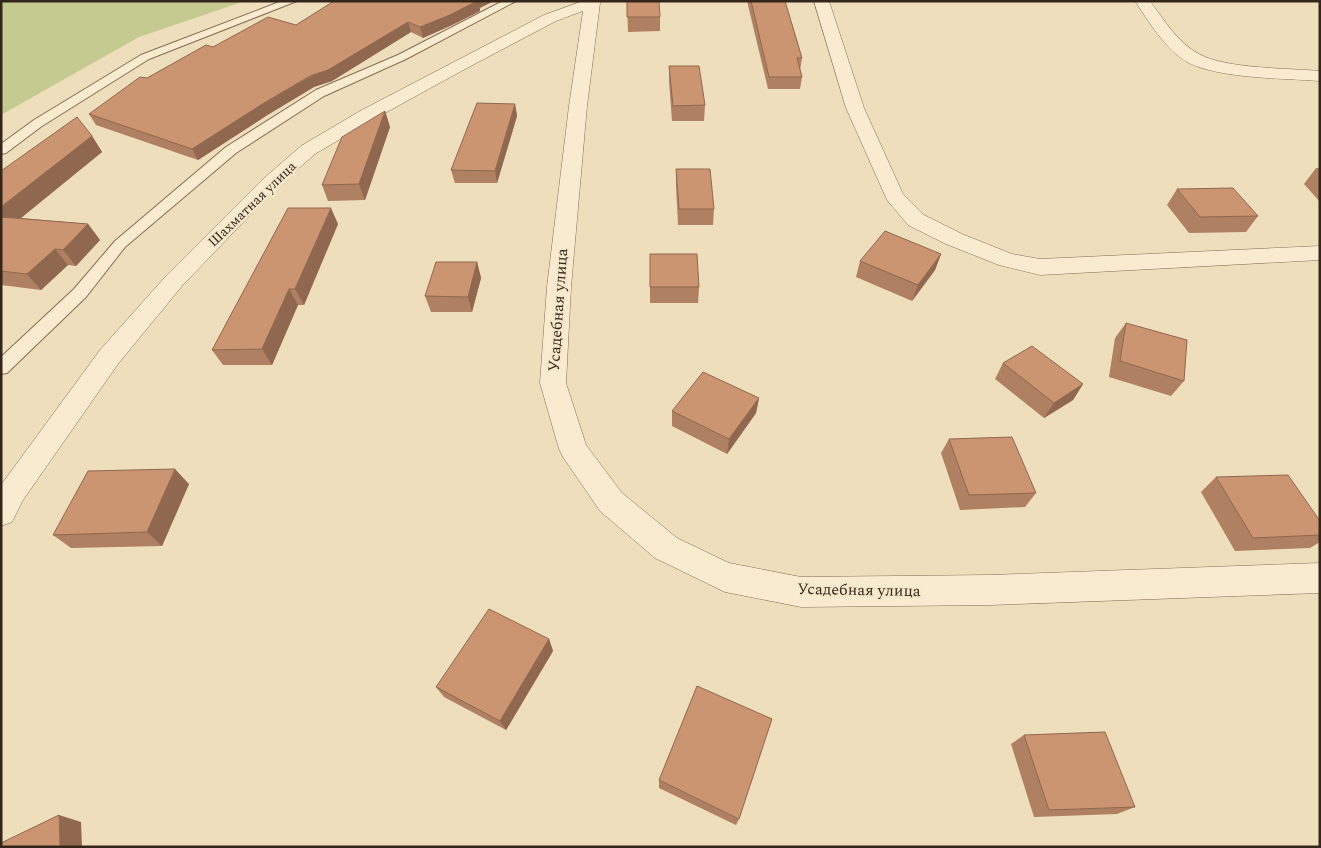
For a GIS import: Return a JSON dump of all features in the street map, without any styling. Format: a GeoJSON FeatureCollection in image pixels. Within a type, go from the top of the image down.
{"type":"FeatureCollection","features":[{"type":"Feature","properties":{"kind":"street"},"geometry":{"type":"LineString","coordinates":[[822,1],[855,108],[894,196],[916,220],[923,224],[954,239],[1008,260],[1040,267],[1320,254]]}},
{"type":"Feature","properties":{"kind":"street"},"geometry":{"type":"LineString","coordinates":[[1142,1],[1179,48],[1195,60],[1226,67],[1320,76]]}},
{"type":"Feature","properties":{"kind":"street","name":"Шахматная улица"},"geometry":{"type":"LineString","coordinates":[[5,501],[109,356],[193,262],[269,184],[308,150],[367,115],[461,64],[550,18],[592,2]]}},
{"type":"Feature","properties":{"kind":"street","name":"Усадебная улица"},"geometry":{"type":"LineString","coordinates":[[592,2],[578,106],[559,287],[553,383],[573,449],[611,502],[666,548],[725,577],[801,592],[990,590],[1320,578]]}},
{"type":"Feature","properties":{"kind":"lane"},"geometry":{"type":"LineString","coordinates":[[1,150],[38,123],[145,56],[292,1]]}},
{"type":"Feature","properties":{"kind":"lane"},"geometry":{"type":"LineString","coordinates":[[1,368],[80,293],[120,244],[231,150],[320,93],[402,57],[511,1]]}},
{"type":"Feature","properties":{"kind":"green space"},"geometry":{"type":"Polygon","coordinates":[[[1,1],[245,1],[139,37],[1,115],[1,1]]]}},
{"type":"Feature","properties":{"kind":"building"},"geometry":{"type":"Polygon","coordinates":[[[334,1],[477,1],[450,15],[420,27],[408,22],[328,70],[310,76],[264,103],[192,149],[89,114],[140,77],[147,78],[206,45],[213,47],[268,17],[296,25],[334,1]]]}},
{"type":"Feature","properties":{"kind":"building"},"geometry":{"type":"Polygon","coordinates":[[[627,1],[659,1],[660,17],[627,17],[627,1]]]}},
{"type":"Feature","properties":{"kind":"building"},"geometry":{"type":"Polygon","coordinates":[[[751,1],[785,1],[802,58],[797,58],[802,77],[769,77],[751,1]]]}},
{"type":"Feature","properties":{"kind":"building"},"geometry":{"type":"Polygon","coordinates":[[[669,66],[699,66],[705,105],[673,106],[669,66]]]}},
{"type":"Feature","properties":{"kind":"building"},"geometry":{"type":"Polygon","coordinates":[[[477,103],[515,104],[495,171],[451,170],[477,103]]]}},
{"type":"Feature","properties":{"kind":"building"},"geometry":{"type":"Polygon","coordinates":[[[385,111],[359,184],[322,185],[342,137],[385,111]]]}},
{"type":"Feature","properties":{"kind":"building"},"geometry":{"type":"Polygon","coordinates":[[[77,117],[92,136],[1,207],[1,171],[77,117]]]}},
{"type":"Feature","properties":{"kind":"building"},"geometry":{"type":"Polygon","coordinates":[[[676,169],[710,169],[714,209],[679,209],[676,169]]]}},
{"type":"Feature","properties":{"kind":"building"},"geometry":{"type":"Polygon","coordinates":[[[1233,188],[1258,216],[1200,217],[1177,189],[1233,188]]]}},
{"type":"Feature","properties":{"kind":"building"},"geometry":{"type":"Polygon","coordinates":[[[288,208],[331,208],[295,289],[289,289],[262,349],[212,350],[288,208]]]}},
{"type":"Feature","properties":{"kind":"building"},"geometry":{"type":"Polygon","coordinates":[[[1,217],[88,224],[63,250],[55,249],[27,274],[1,271],[1,217]]]}},
{"type":"Feature","properties":{"kind":"building"},"geometry":{"type":"Polygon","coordinates":[[[885,231],[941,254],[918,285],[860,261],[885,231]]]}},
{"type":"Feature","properties":{"kind":"building"},"geometry":{"type":"Polygon","coordinates":[[[650,254],[697,254],[699,287],[650,287],[650,254]]]}},
{"type":"Feature","properties":{"kind":"building"},"geometry":{"type":"Polygon","coordinates":[[[436,262],[477,262],[468,297],[425,296],[436,262]]]}},
{"type":"Feature","properties":{"kind":"building"},"geometry":{"type":"Polygon","coordinates":[[[1126,323],[1187,340],[1184,381],[1120,361],[1126,323]]]}},
{"type":"Feature","properties":{"kind":"building"},"geometry":{"type":"Polygon","coordinates":[[[1032,346],[1083,384],[1054,403],[1003,363],[1032,346]]]}},
{"type":"Feature","properties":{"kind":"building"},"geometry":{"type":"Polygon","coordinates":[[[703,372],[759,398],[729,439],[672,411],[703,372]]]}},
{"type":"Feature","properties":{"kind":"building"},"geometry":{"type":"Polygon","coordinates":[[[1012,437],[1036,493],[969,495],[949,439],[1012,437]]]}},
{"type":"Feature","properties":{"kind":"building"},"geometry":{"type":"Polygon","coordinates":[[[175,469],[147,532],[53,535],[88,471],[175,469]]]}},
{"type":"Feature","properties":{"kind":"building"},"geometry":{"type":"Polygon","coordinates":[[[1288,475],[1320,521],[1320,535],[1253,538],[1216,477],[1288,475]]]}},
{"type":"Feature","properties":{"kind":"building"},"geometry":{"type":"Polygon","coordinates":[[[489,609],[549,639],[500,721],[436,687],[489,609]]]}},
{"type":"Feature","properties":{"kind":"building"},"geometry":{"type":"Polygon","coordinates":[[[697,686],[772,719],[739,819],[659,780],[697,686]]]}},
{"type":"Feature","properties":{"kind":"building"},"geometry":{"type":"Polygon","coordinates":[[[1105,732],[1135,807],[1049,810],[1024,735],[1105,732]]]}},
{"type":"Feature","properties":{"kind":"building"},"geometry":{"type":"Polygon","coordinates":[[[59,815],[60,847],[1,847],[1,843],[59,815]]]}}]}
